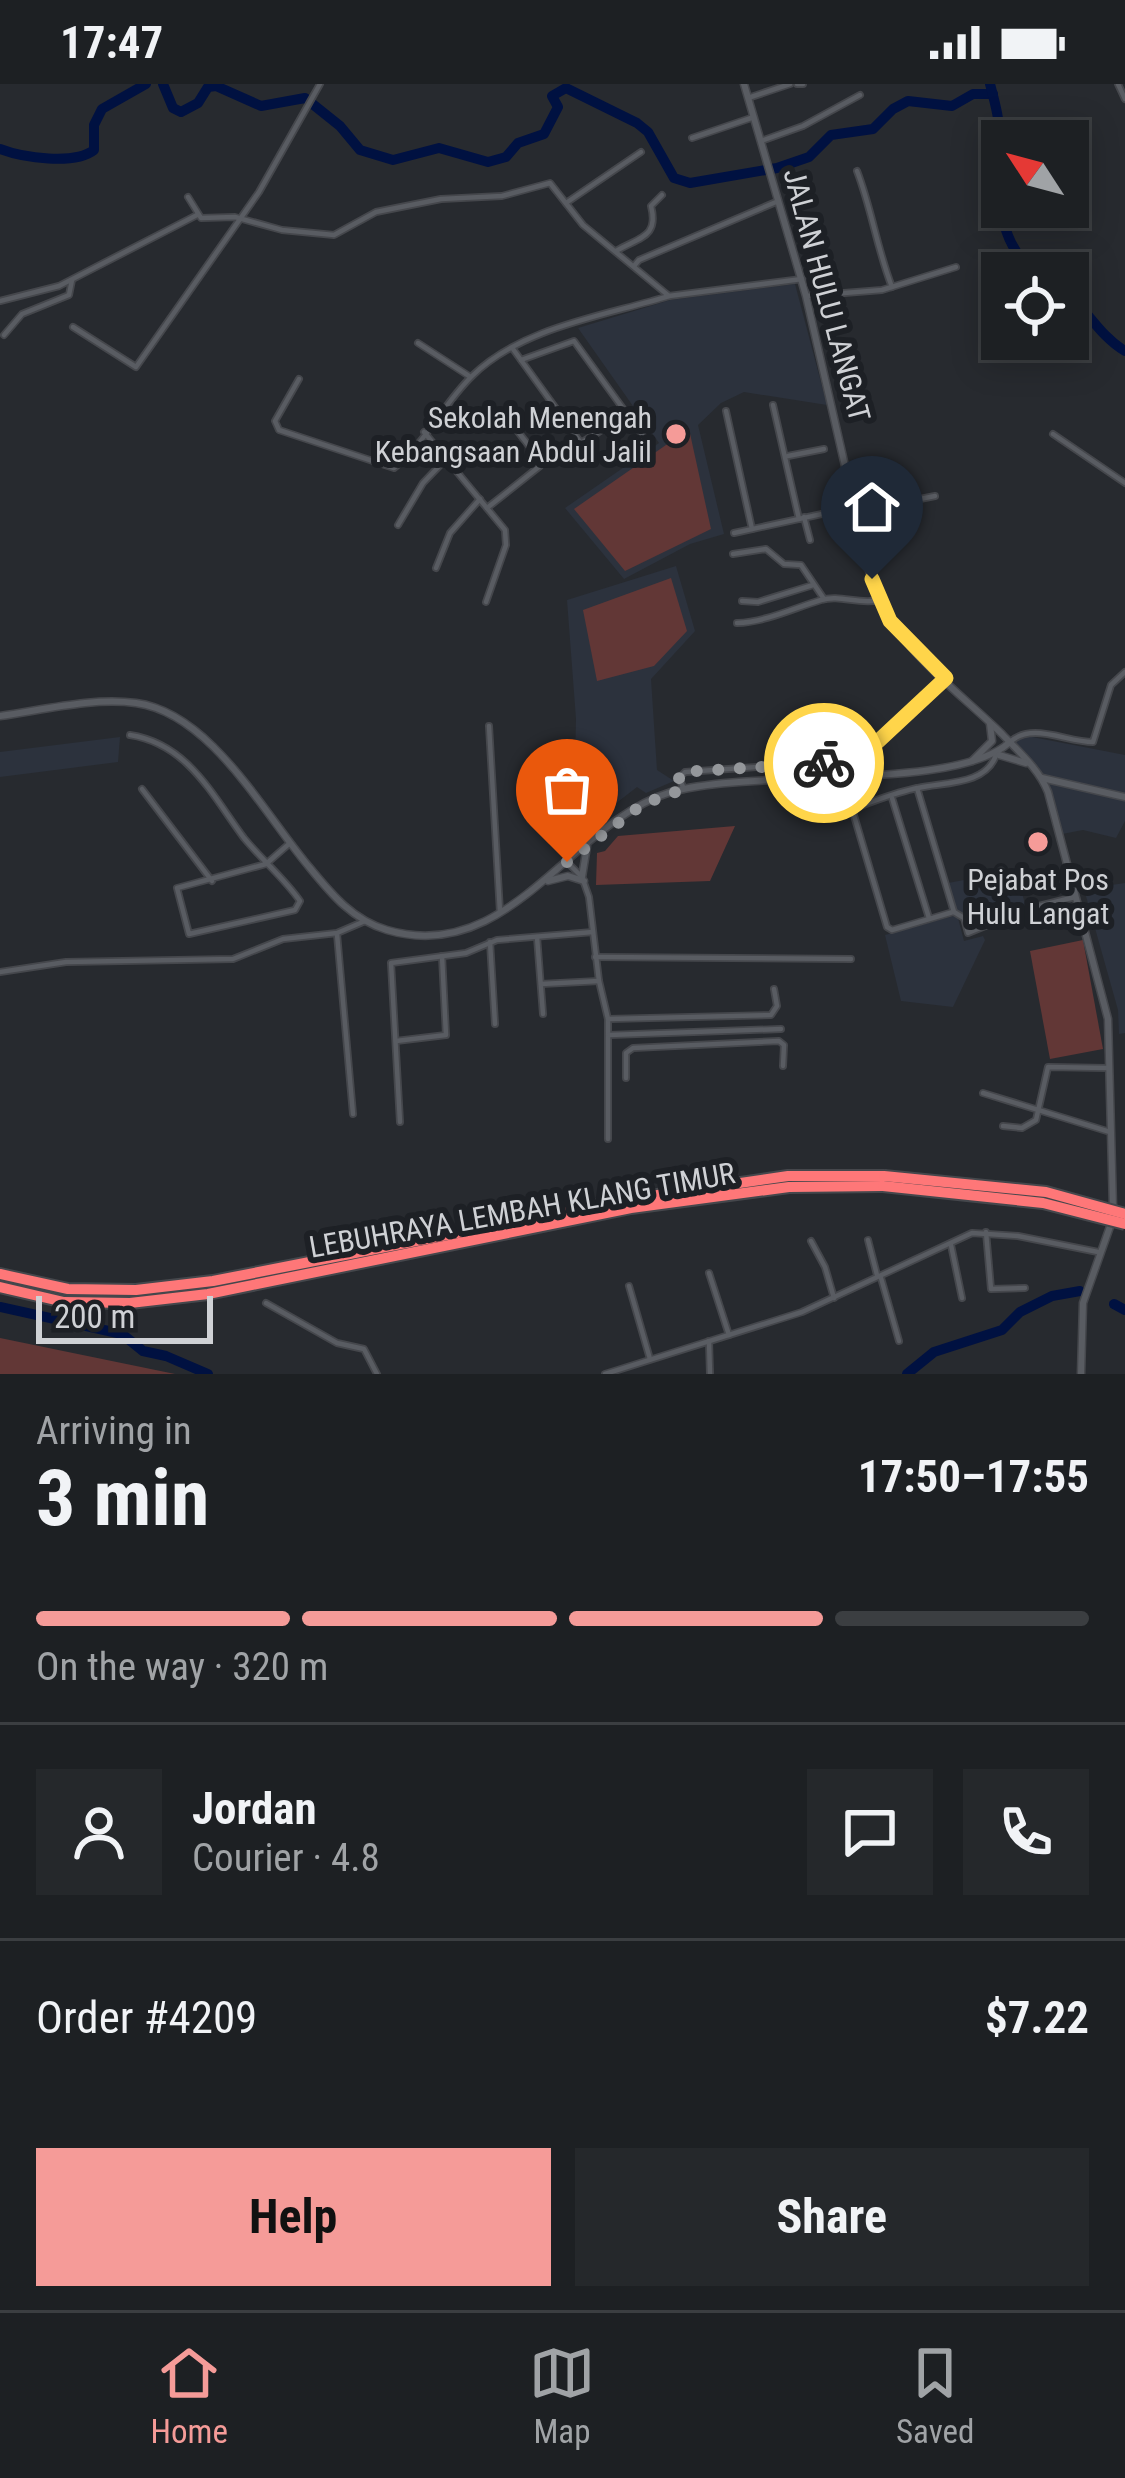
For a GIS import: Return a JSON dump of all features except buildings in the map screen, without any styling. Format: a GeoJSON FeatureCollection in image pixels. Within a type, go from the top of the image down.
{"type":"FeatureCollection","features":[{"type":"Feature","properties":{"kind":"highway","name":"LEBUHRAYA LEMBAH KLANG TIMUR"},"geometry":{"type":"LineString","coordinates":[[0,1274],[68,1289],[136,1290],[213,1281],[630,1199],[788,1176],[1046,1192],[1125,1214]]}},
{"type":"Feature","properties":{"kind":"highway","name":"LEBUHRAYA LEMBAH KLANG TIMUR"},"geometry":{"type":"LineString","coordinates":[[0,1287],[64,1302],[130,1303],[208,1294],[632,1208],[788,1187],[884,1181],[1043,1203],[1125,1224]]}},
{"type":"Feature","properties":{"kind":"street"},"geometry":{"type":"LineString","coordinates":[[74,327],[136,367],[240,218],[320,84]]}},
{"type":"Feature","properties":{"kind":"street","name":"JALAN HULU LANGAT"},"geometry":{"type":"LineString","coordinates":[[744,84],[802,279],[879,601],[898,631],[1042,778],[1104,1003],[1111,1069],[1113,1204],[1083,1303],[1081,1374]]}},
{"type":"Feature","properties":{"kind":"street"},"geometry":{"type":"LineString","coordinates":[[748,98],[796,84]]}},
{"type":"Feature","properties":{"kind":"street"},"geometry":{"type":"LineString","coordinates":[[1118,84],[1125,99]]}},
{"type":"Feature","properties":{"kind":"street"},"geometry":{"type":"LineString","coordinates":[[761,141],[803,126],[860,95]]}},
{"type":"Feature","properties":{"kind":"street"},"geometry":{"type":"LineString","coordinates":[[692,138],[754,117]]}},
{"type":"Feature","properties":{"kind":"street"},"geometry":{"type":"LineString","coordinates":[[566,203],[641,152]]}},
{"type":"Feature","properties":{"kind":"street"},"geometry":{"type":"LineString","coordinates":[[857,171],[892,287]]}},
{"type":"Feature","properties":{"kind":"street"},"geometry":{"type":"LineString","coordinates":[[0,301],[72,280],[197,215],[240,218],[317,236],[347,231],[376,212],[441,199],[502,196],[545,183],[557,188],[584,225],[669,296]]}},
{"type":"Feature","properties":{"kind":"street"},"geometry":{"type":"LineString","coordinates":[[616,251],[652,230],[656,220],[651,206],[662,195]]}},
{"type":"Feature","properties":{"kind":"street"},"geometry":{"type":"LineString","coordinates":[[188,197],[197,215]]}},
{"type":"Feature","properties":{"kind":"street"},"geometry":{"type":"LineString","coordinates":[[634,266],[779,201]]}},
{"type":"Feature","properties":{"kind":"street"},"geometry":{"type":"LineString","coordinates":[[806,296],[892,287],[956,267]]}},
{"type":"Feature","properties":{"kind":"street"},"geometry":{"type":"LineString","coordinates":[[299,379],[275,421],[279,430],[390,469],[398,466],[471,377],[497,356],[549,332],[669,296],[802,279]]}},
{"type":"Feature","properties":{"kind":"street"},"geometry":{"type":"LineString","coordinates":[[4,335],[22,314],[68,296],[73,291],[72,280]]}},
{"type":"Feature","properties":{"kind":"street"},"geometry":{"type":"LineString","coordinates":[[521,360],[573,340],[648,443]]}},
{"type":"Feature","properties":{"kind":"street"},"geometry":{"type":"LineString","coordinates":[[418,343],[471,377]]}},
{"type":"Feature","properties":{"kind":"street"},"geometry":{"type":"LineString","coordinates":[[513,349],[581,443],[627,414]]}},
{"type":"Feature","properties":{"kind":"street"},"geometry":{"type":"LineString","coordinates":[[773,404],[810,540]]}},
{"type":"Feature","properties":{"kind":"street"},"geometry":{"type":"LineString","coordinates":[[726,411],[752,529]]}},
{"type":"Feature","properties":{"kind":"street"},"geometry":{"type":"LineString","coordinates":[[487,508],[540,466],[512,424]]}},
{"type":"Feature","properties":{"kind":"street"},"geometry":{"type":"LineString","coordinates":[[424,432],[507,538],[486,602]]}},
{"type":"Feature","properties":{"kind":"street"},"geometry":{"type":"LineString","coordinates":[[1053,434],[1125,483]]}},
{"type":"Feature","properties":{"kind":"street"},"geometry":{"type":"LineString","coordinates":[[785,457],[824,449]]}},
{"type":"Feature","properties":{"kind":"street"},"geometry":{"type":"LineString","coordinates":[[398,525],[423,483],[446,459]]}},
{"type":"Feature","properties":{"kind":"street"},"geometry":{"type":"LineString","coordinates":[[851,489],[897,476]]}},
{"type":"Feature","properties":{"kind":"street"},"geometry":{"type":"LineString","coordinates":[[734,533],[935,496]]}},
{"type":"Feature","properties":{"kind":"street"},"geometry":{"type":"LineString","coordinates":[[436,568],[450,533],[480,499]]}},
{"type":"Feature","properties":{"kind":"street"},"geometry":{"type":"LineString","coordinates":[[733,554],[770,549],[784,564],[801,565],[824,598]]}},
{"type":"Feature","properties":{"kind":"street"},"geometry":{"type":"LineString","coordinates":[[742,601],[758,602],[813,585]]}},
{"type":"Feature","properties":{"kind":"street"},"geometry":{"type":"LineString","coordinates":[[737,623],[764,620],[824,598],[863,604],[879,601]]}},
{"type":"Feature","properties":{"kind":"street"},"geometry":{"type":"LineString","coordinates":[[851,809],[976,775],[990,768],[997,754],[1018,735],[1030,732],[1093,742],[1111,685],[1125,672]]}},
{"type":"Feature","properties":{"kind":"street"},"geometry":{"type":"LineString","coordinates":[[684,789],[679,778],[685,772],[858,760],[946,678]]}},
{"type":"Feature","properties":{"kind":"street"},"geometry":{"type":"LineString","coordinates":[[0,716],[118,702],[167,712],[208,741],[337,899],[365,921],[394,932],[432,936],[460,931],[500,914],[643,804],[684,789],[963,766],[997,754],[1025,762],[1042,778],[1125,797]]}},
{"type":"Feature","properties":{"kind":"street"},"geometry":{"type":"LineString","coordinates":[[963,766],[989,748],[990,722]]}},
{"type":"Feature","properties":{"kind":"street"},"geometry":{"type":"LineString","coordinates":[[489,726],[500,914]]}},
{"type":"Feature","properties":{"kind":"street"},"geometry":{"type":"LineString","coordinates":[[130,735],[155,739],[179,756],[266,864],[298,897],[295,910],[192,936],[178,888],[266,864],[290,843]]}},
{"type":"Feature","properties":{"kind":"street"},"geometry":{"type":"LineString","coordinates":[[842,775],[887,926],[892,930],[954,912]]}},
{"type":"Feature","properties":{"kind":"street"},"geometry":{"type":"LineString","coordinates":[[916,788],[954,912],[964,918],[968,933],[1076,896]]}},
{"type":"Feature","properties":{"kind":"street"},"geometry":{"type":"LineString","coordinates":[[142,789],[212,881]]}},
{"type":"Feature","properties":{"kind":"street"},"geometry":{"type":"LineString","coordinates":[[891,795],[929,918]]}},
{"type":"Feature","properties":{"kind":"street"},"geometry":{"type":"LineString","coordinates":[[589,843],[583,857],[583,879],[608,1019],[608,1139]]}},
{"type":"Feature","properties":{"kind":"street"},"geometry":{"type":"LineString","coordinates":[[567,862],[583,879]]}},
{"type":"Feature","properties":{"kind":"street"},"geometry":{"type":"LineString","coordinates":[[543,883],[568,876],[583,879]]}},
{"type":"Feature","properties":{"kind":"street"},"geometry":{"type":"LineString","coordinates":[[499,890],[518,902]]}},
{"type":"Feature","properties":{"kind":"street"},"geometry":{"type":"LineString","coordinates":[[0,972],[66,962],[233,959],[283,939],[337,933],[365,921]]}},
{"type":"Feature","properties":{"kind":"street"},"geometry":{"type":"LineString","coordinates":[[400,1122],[391,963],[466,952],[490,942],[593,932]]}},
{"type":"Feature","properties":{"kind":"street"},"geometry":{"type":"LineString","coordinates":[[337,933],[353,1114]]}},
{"type":"Feature","properties":{"kind":"street"},"geometry":{"type":"LineString","coordinates":[[537,937],[543,1014]]}},
{"type":"Feature","properties":{"kind":"street"},"geometry":{"type":"LineString","coordinates":[[490,942],[495,1024]]}},
{"type":"Feature","properties":{"kind":"street"},"geometry":{"type":"LineString","coordinates":[[396,1041],[446,1035],[442,956]]}},
{"type":"Feature","properties":{"kind":"street"},"geometry":{"type":"LineString","coordinates":[[596,957],[851,959]]}},
{"type":"Feature","properties":{"kind":"street"},"geometry":{"type":"LineString","coordinates":[[541,985],[599,981]]}},
{"type":"Feature","properties":{"kind":"street"},"geometry":{"type":"LineString","coordinates":[[608,1019],[771,1015],[777,1006],[774,989]]}},
{"type":"Feature","properties":{"kind":"street"},"geometry":{"type":"LineString","coordinates":[[609,1036],[781,1029]]}},
{"type":"Feature","properties":{"kind":"street"},"geometry":{"type":"LineString","coordinates":[[706,1032],[707,1045]]}},
{"type":"Feature","properties":{"kind":"street"},"geometry":{"type":"LineString","coordinates":[[626,1078],[628,1050],[779,1041],[784,1045],[783,1066]]}},
{"type":"Feature","properties":{"kind":"street"},"geometry":{"type":"LineString","coordinates":[[1003,1126],[1031,1125],[1040,1114],[1048,1067],[1111,1069]]}},
{"type":"Feature","properties":{"kind":"street"},"geometry":{"type":"LineString","coordinates":[[983,1094],[1112,1132]]}},
{"type":"Feature","properties":{"kind":"street"},"geometry":{"type":"LineString","coordinates":[[986,1232],[991,1289],[1025,1288]]}},
{"type":"Feature","properties":{"kind":"street"},"geometry":{"type":"LineString","coordinates":[[605,1374],[802,1312],[951,1242],[986,1232],[1101,1253]]}},
{"type":"Feature","properties":{"kind":"street"},"geometry":{"type":"LineString","coordinates":[[868,1240],[899,1342]]}},
{"type":"Feature","properties":{"kind":"street"},"geometry":{"type":"LineString","coordinates":[[811,1241],[834,1298]]}},
{"type":"Feature","properties":{"kind":"street"},"geometry":{"type":"LineString","coordinates":[[951,1242],[962,1298]]}},
{"type":"Feature","properties":{"kind":"street"},"geometry":{"type":"LineString","coordinates":[[709,1273],[729,1335]]}},
{"type":"Feature","properties":{"kind":"street"},"geometry":{"type":"LineString","coordinates":[[629,1286],[650,1359]]}},
{"type":"Feature","properties":{"kind":"street"},"geometry":{"type":"LineString","coordinates":[[266,1304],[337,1343],[364,1348],[377,1374]]}},
{"type":"Feature","properties":{"kind":"street"},"geometry":{"type":"LineString","coordinates":[[709,1340],[710,1374]]}},
{"type":"Feature","properties":{"kind":"shaded area","name":"Sekolah Menengah Kebangsaan Abdul Jalil"},"geometry":{"type":"Polygon","coordinates":[[[795,284],[827,405],[744,392],[721,403],[698,425],[724,534],[690,544],[624,579],[565,508],[659,443],[578,328],[670,300],[795,284]]]}},
{"type":"Feature","properties":{"kind":"shaded area"},"geometry":{"type":"Polygon","coordinates":[[[689,429],[711,529],[625,571],[574,509],[689,429]]]}},
{"type":"Feature","properties":{"kind":"shaded area"},"geometry":{"type":"Polygon","coordinates":[[[676,566],[695,631],[651,679],[657,770],[674,781],[646,793],[637,787],[576,834],[567,818],[576,719],[567,600],[676,566]]]}},
{"type":"Feature","properties":{"kind":"shaded area"},"geometry":{"type":"Polygon","coordinates":[[[671,578],[687,631],[654,666],[597,681],[583,610],[671,578]]]}},
{"type":"Feature","properties":{"kind":"shaded area"},"geometry":{"type":"Polygon","coordinates":[[[1022,735],[1125,755],[1125,821],[1116,838],[1083,830],[1062,834],[1049,784],[1015,743],[1022,735]]]}},
{"type":"Feature","properties":{"kind":"shaded area"},"geometry":{"type":"Polygon","coordinates":[[[120,737],[118,762],[0,777],[0,752],[120,737]]]}},
{"type":"Feature","properties":{"kind":"shaded area"},"geometry":{"type":"Polygon","coordinates":[[[735,826],[710,881],[596,885],[597,853],[618,836],[735,826]]]}},
{"type":"Feature","properties":{"kind":"shaded area"},"geometry":{"type":"Polygon","coordinates":[[[1016,870],[1026,908],[969,930],[965,913],[956,912],[948,883],[1016,870]]]}},
{"type":"Feature","properties":{"kind":"shaded area"},"geometry":{"type":"Polygon","coordinates":[[[1125,883],[1125,1033],[1119,1034],[1118,1010],[1084,889],[1125,883]]]}},
{"type":"Feature","properties":{"kind":"shaded area"},"geometry":{"type":"Polygon","coordinates":[[[958,918],[964,941],[983,936],[985,940],[953,1007],[901,1001],[885,935],[958,918]]]}},
{"type":"Feature","properties":{"kind":"shaded area"},"geometry":{"type":"Polygon","coordinates":[[[1083,940],[1103,1049],[1050,1059],[1030,951],[1083,940]]]}},
{"type":"Feature","properties":{"kind":"shaded area"},"geometry":{"type":"Polygon","coordinates":[[[0,1338],[175,1374],[0,1374],[0,1338]]]}},
{"type":"Feature","properties":{"kind":"waterway"},"geometry":{"type":"LineString","coordinates":[[0,149],[48,158],[85,155],[94,150],[94,125],[102,109],[146,84]]}},
{"type":"Feature","properties":{"kind":"waterway"},"geometry":{"type":"LineString","coordinates":[[163,84],[173,108],[181,112],[198,103],[208,87],[216,86],[261,106],[305,98],[340,126],[360,150],[393,160],[439,148],[488,162],[544,134],[558,107],[552,96],[566,88],[637,123],[648,132],[674,178],[690,183],[777,168],[809,157],[831,135],[873,129],[908,101],[952,106],[973,94],[993,94]]}},
{"type":"Feature","properties":{"kind":"waterway"},"geometry":{"type":"LineString","coordinates":[[990,84],[999,126],[1002,213],[1017,252]]}},
{"type":"Feature","properties":{"kind":"waterway"},"geometry":{"type":"LineString","coordinates":[[1089,317],[1125,351]]}},
{"type":"Feature","properties":{"kind":"waterway"},"geometry":{"type":"LineString","coordinates":[[907,1374],[934,1352],[1002,1330],[1020,1312],[1052,1296],[1080,1291]]}},
{"type":"Feature","properties":{"kind":"waterway"},"geometry":{"type":"LineString","coordinates":[[1114,1304],[1125,1310]]}},
{"type":"Feature","properties":{"kind":"waterway"},"geometry":{"type":"LineString","coordinates":[[0,1307],[122,1334],[143,1351],[208,1374]]}},
{"type":"Feature","properties":{"kind":"way so far"},"geometry":{"type":"LineString","coordinates":[[567,862],[643,804],[684,789],[679,778],[682,772],[824,763]]}},
{"type":"Feature","properties":{"kind":"place","name":"Sekolah Menengah Kebangsaan Abdul Jalil"},"geometry":{"type":"Point","coordinates":[676,434]}},
{"type":"Feature","properties":{"kind":"place","name":"Pejabat Pos Hulu Langat"},"geometry":{"type":"Point","coordinates":[1038,842]}},
{"type":"Feature","properties":{"kind":"route"},"geometry":{"type":"LineString","coordinates":[[824,763],[858,760],[946,678],[890,621],[872,579]]}}]}
